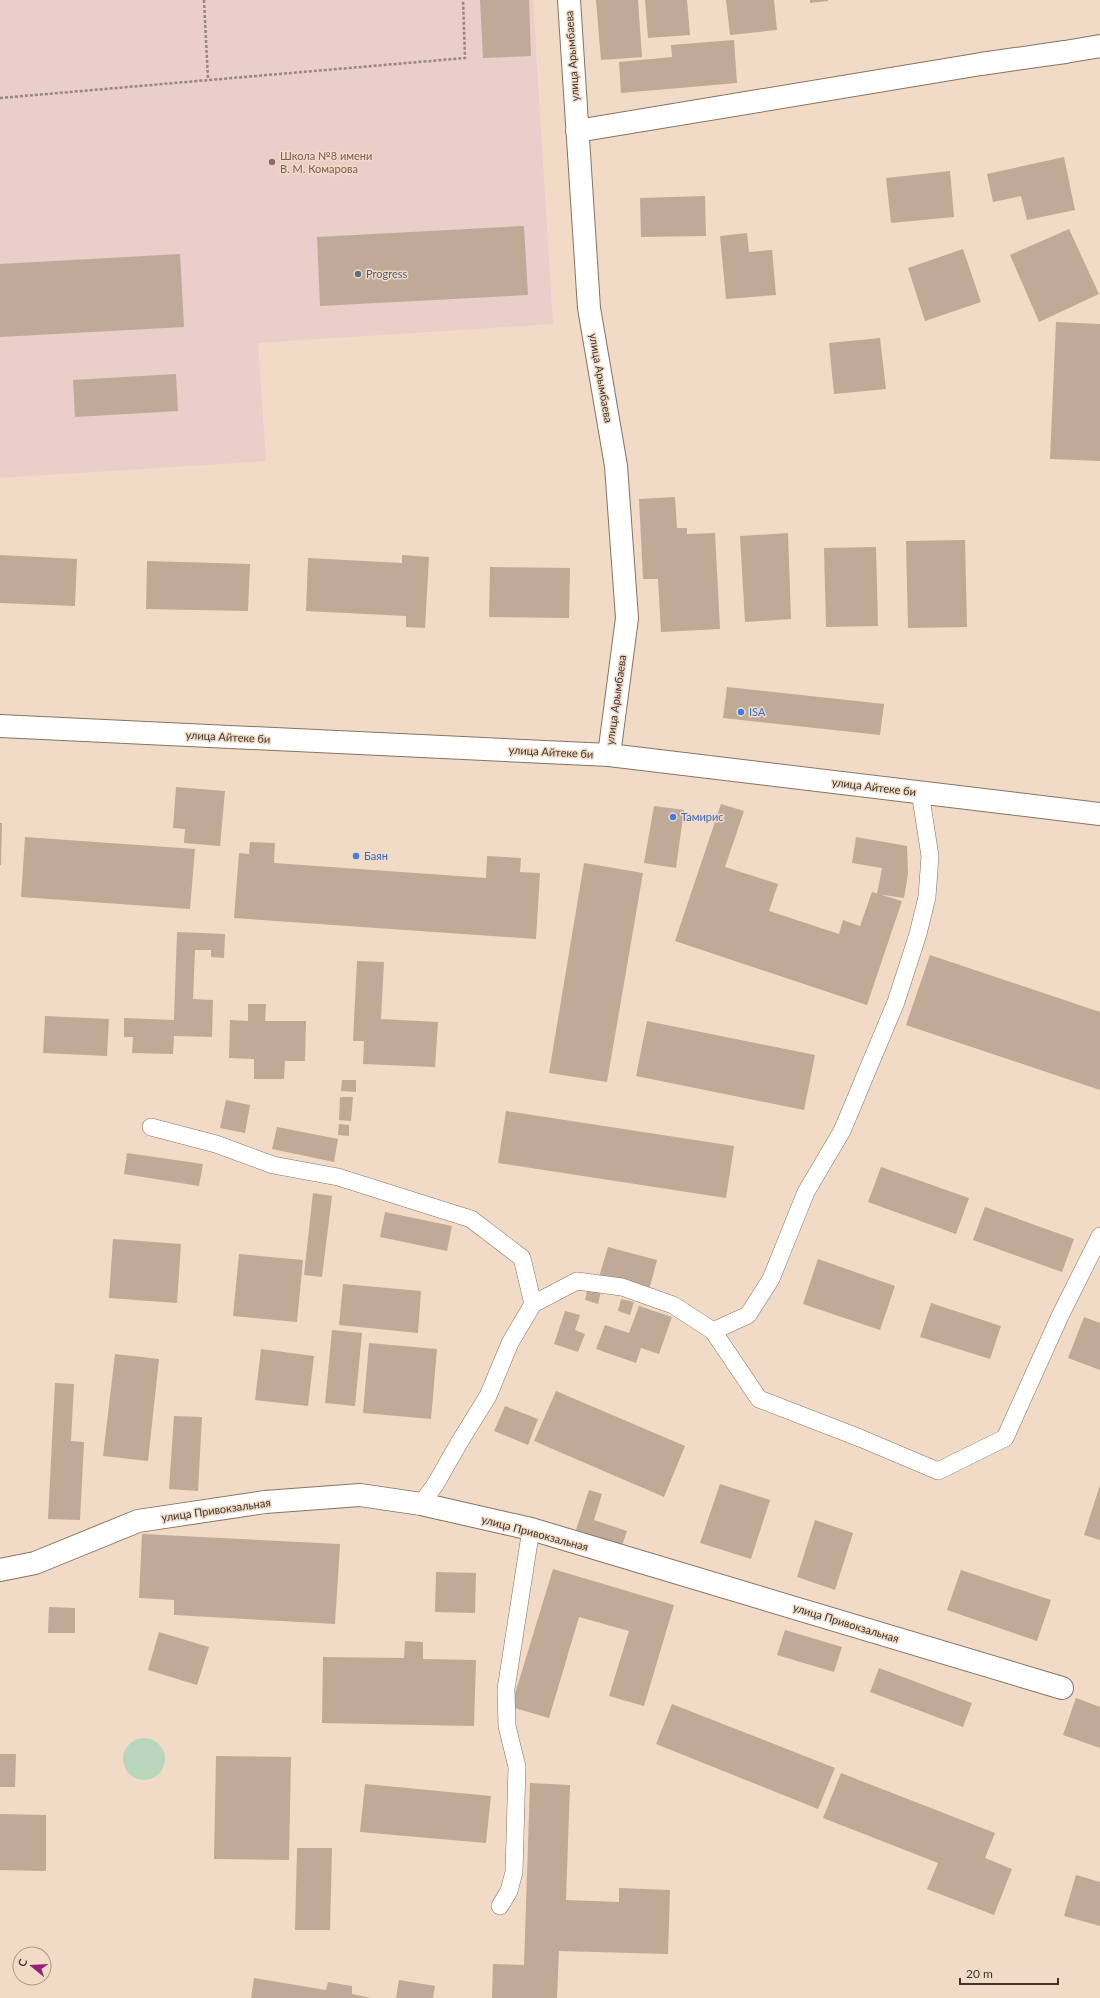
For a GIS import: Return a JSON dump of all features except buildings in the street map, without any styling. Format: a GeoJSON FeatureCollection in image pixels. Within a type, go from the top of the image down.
{"type":"FeatureCollection","features":[{"type":"Feature","properties":{"kind":"street","name":"улица Арымбаева"},"geometry":{"type":"LineString","coordinates":[[569,0],[589,308],[616,466],[627,618],[609,755]]}},
{"type":"Feature","properties":{"kind":"street"},"geometry":{"type":"LineString","coordinates":[[577,131],[981,64],[1100,46]]}},
{"type":"Feature","properties":{"kind":"street","name":"улица Айтеке би"},"geometry":{"type":"LineString","coordinates":[[0,726],[609,755],[1100,814]]}},
{"type":"Feature","properties":{"kind":"street","name":"улица Привокзальная"},"geometry":{"type":"LineString","coordinates":[[0,1570],[35,1563],[138,1521],[265,1502],[360,1495],[421,1504],[531,1529],[1062,1688]]}},
{"type":"Feature","properties":{"kind":"lane"},"geometry":{"type":"LineString","coordinates":[[713,1331],[748,1316],[771,1279],[806,1192],[842,1131],[896,1002],[918,934],[927,897],[930,856],[920,792]]}},
{"type":"Feature","properties":{"kind":"lane"},"geometry":{"type":"LineString","coordinates":[[151,1127],[216,1144],[272,1165],[338,1176],[471,1219],[522,1258],[533,1304]]}},
{"type":"Feature","properties":{"kind":"lane"},"geometry":{"type":"LineString","coordinates":[[421,1504],[435,1485],[488,1396],[510,1343],[533,1304],[577,1281],[622,1287],[673,1305],[713,1331],[759,1399],[860,1438],[938,1471],[1005,1438],[1060,1316],[1100,1236]]}},
{"type":"Feature","properties":{"kind":"lane"},"geometry":{"type":"LineString","coordinates":[[500,1906],[509,1892],[514,1872],[517,1767],[507,1726],[506,1689],[531,1529]]}},
{"type":"Feature","properties":{"kind":"path"},"geometry":{"type":"LineString","coordinates":[[204,0],[208,80]]}},
{"type":"Feature","properties":{"kind":"path"},"geometry":{"type":"LineString","coordinates":[[0,98],[465,58],[463,0]]}},
{"type":"Feature","properties":{"kind":"shaded area","name":"Школа №8 имени В. М. Комарова"},"geometry":{"type":"Polygon","coordinates":[[[0,0],[533,0],[553,324],[258,343],[266,461],[0,478],[0,0]]]}},
{"type":"Feature","properties":{"kind":"green space"},"geometry":{"type":"Polygon","coordinates":[[[140,1738],[148,1738],[156,1741],[162,1747],[165,1759],[162,1771],[156,1777],[148,1780],[140,1780],[132,1777],[126,1771],[123,1763],[123,1755],[126,1747],[132,1741],[140,1738]]]}},
{"type":"Feature","properties":{"kind":"place","name":"Школа №8 имени В. М. Комарова"},"geometry":{"type":"Point","coordinates":[272,162]}},
{"type":"Feature","properties":{"kind":"place","name":"Progress"},"geometry":{"type":"Point","coordinates":[358,274]}},
{"type":"Feature","properties":{"kind":"place","name":"ISA"},"geometry":{"type":"Point","coordinates":[741,712]}},
{"type":"Feature","properties":{"kind":"place","name":"Тамирис"},"geometry":{"type":"Point","coordinates":[673,817]}},
{"type":"Feature","properties":{"kind":"place","name":"Баян"},"geometry":{"type":"Point","coordinates":[356,856]}}]}
